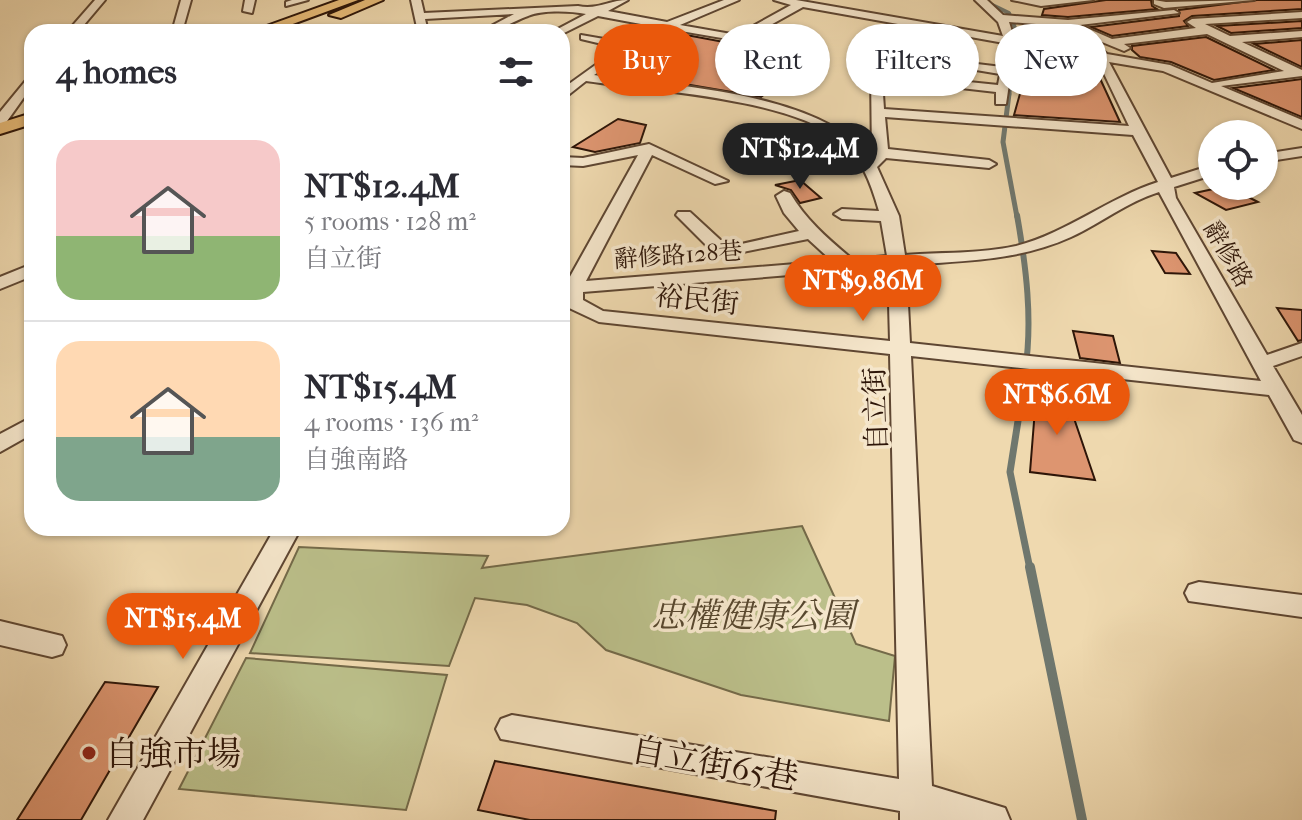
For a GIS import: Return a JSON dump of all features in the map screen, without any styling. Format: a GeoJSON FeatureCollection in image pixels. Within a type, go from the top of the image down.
{"type":"FeatureCollection","features":[{"type":"Feature","properties":{"kind":"main road"},"geometry":{"type":"LineString","coordinates":[[281,24],[352,0]]}},
{"type":"Feature","properties":{"kind":"main road"},"geometry":{"type":"LineString","coordinates":[[310,24],[377,0]]}},
{"type":"Feature","properties":{"kind":"main road"},"geometry":{"type":"LineString","coordinates":[[0,117],[24,102]]}},
{"type":"Feature","properties":{"kind":"main road"},"geometry":{"type":"LineString","coordinates":[[0,117],[24,118]]}},
{"type":"Feature","properties":{"kind":"street"},"geometry":{"type":"LineString","coordinates":[[79,24],[100,0]]}},
{"type":"Feature","properties":{"kind":"street"},"geometry":{"type":"LineString","coordinates":[[179,24],[186,0]]}},
{"type":"Feature","properties":{"kind":"street"},"geometry":{"type":"LineString","coordinates":[[290,4],[303,0]]}},
{"type":"Feature","properties":{"kind":"street"},"geometry":{"type":"LineString","coordinates":[[416,0],[422,24]]}},
{"type":"Feature","properties":{"kind":"street"},"geometry":{"type":"LineString","coordinates":[[570,26],[623,0]]}},
{"type":"Feature","properties":{"kind":"street"},"geometry":{"type":"LineString","coordinates":[[677,24],[734,0]]}},
{"type":"Feature","properties":{"kind":"street"},"geometry":{"type":"LineString","coordinates":[[779,0],[995,34]]}},
{"type":"Feature","properties":{"kind":"street"},"geometry":{"type":"LineString","coordinates":[[980,0],[1007,18],[1065,23],[1174,13]]}},
{"type":"Feature","properties":{"kind":"street"},"geometry":{"type":"LineString","coordinates":[[1017,0],[1088,0]]}},
{"type":"Feature","properties":{"kind":"street"},"geometry":{"type":"LineString","coordinates":[[1153,0],[1164,5],[1249,0]]}},
{"type":"Feature","properties":{"kind":"street"},"geometry":{"type":"LineString","coordinates":[[765,24],[804,2]]}},
{"type":"Feature","properties":{"kind":"street"},"geometry":{"type":"LineString","coordinates":[[420,16],[562,8],[648,24]]}},
{"type":"Feature","properties":{"kind":"street"},"geometry":{"type":"LineString","coordinates":[[502,24],[530,11]]}},
{"type":"Feature","properties":{"kind":"street"},"geometry":{"type":"LineString","coordinates":[[1300,73],[1192,22],[1302,15]]}},
{"type":"Feature","properties":{"kind":"street"},"geometry":{"type":"LineString","coordinates":[[1007,18],[1008,24]]}},
{"type":"Feature","properties":{"kind":"street"},"geometry":{"type":"LineString","coordinates":[[1107,49],[1209,30]]}},
{"type":"Feature","properties":{"kind":"street"},"geometry":{"type":"LineString","coordinates":[[1231,40],[1302,34]]}},
{"type":"Feature","properties":{"kind":"street"},"geometry":{"type":"LineString","coordinates":[[585,37],[594,39]]}},
{"type":"Feature","properties":{"kind":"street"},"geometry":{"type":"LineString","coordinates":[[1107,51],[1218,83],[1302,119]]}},
{"type":"Feature","properties":{"kind":"street"},"geometry":{"type":"LineString","coordinates":[[1107,51],[1166,68],[1302,125]]}},
{"type":"Feature","properties":{"kind":"street","name":"辭修路"},"geometry":{"type":"LineString","coordinates":[[1107,57],[1166,183],[1168,198],[1302,435]]}},
{"type":"Feature","properties":{"kind":"street"},"geometry":{"type":"LineString","coordinates":[[570,88],[594,70]]}},
{"type":"Feature","properties":{"kind":"street"},"geometry":{"type":"LineString","coordinates":[[1218,83],[1300,73]]}},
{"type":"Feature","properties":{"kind":"street"},"geometry":{"type":"LineString","coordinates":[[989,164],[874,160],[875,75],[995,88]]}},
{"type":"Feature","properties":{"kind":"street","name":"自立街"},"geometry":{"type":"LineString","coordinates":[[582,77],[746,103],[799,118],[843,135],[874,160],[891,216],[897,263],[917,809]]}},
{"type":"Feature","properties":{"kind":"street"},"geometry":{"type":"LineString","coordinates":[[999,120],[1002,96]]}},
{"type":"Feature","properties":{"kind":"street"},"geometry":{"type":"LineString","coordinates":[[876,112],[1140,131]]}},
{"type":"Feature","properties":{"kind":"street"},"geometry":{"type":"LineString","coordinates":[[570,161],[583,162],[649,148],[720,181]]}},
{"type":"Feature","properties":{"kind":"street"},"geometry":{"type":"LineString","coordinates":[[570,284],[649,148]]}},
{"type":"Feature","properties":{"kind":"street"},"geometry":{"type":"LineString","coordinates":[[1278,156],[1302,152]]}},
{"type":"Feature","properties":{"kind":"street","name":"辭修路128巷"},"geometry":{"type":"LineString","coordinates":[[570,287],[1018,251],[1066,233],[1133,195],[1198,174]]}},
{"type":"Feature","properties":{"kind":"street"},"geometry":{"type":"LineString","coordinates":[[784,196],[792,213],[849,266]]}},
{"type":"Feature","properties":{"kind":"street"},"geometry":{"type":"LineString","coordinates":[[842,214],[891,216]]}},
{"type":"Feature","properties":{"kind":"street"},"geometry":{"type":"LineString","coordinates":[[684,215],[724,253],[811,233]]}},
{"type":"Feature","properties":{"kind":"street"},"geometry":{"type":"LineString","coordinates":[[0,284],[24,273]]}},
{"type":"Feature","properties":{"kind":"street","name":"裕民街"},"geometry":{"type":"LineString","coordinates":[[570,292],[574,303],[599,316],[1276,389]]}},
{"type":"Feature","properties":{"kind":"street"},"geometry":{"type":"LineString","coordinates":[[1263,363],[1302,349]]}},
{"type":"Feature","properties":{"kind":"street"},"geometry":{"type":"LineString","coordinates":[[0,444],[24,429]]}},
{"type":"Feature","properties":{"kind":"street"},"geometry":{"type":"LineString","coordinates":[[125,820],[284,536]]}},
{"type":"Feature","properties":{"kind":"street"},"geometry":{"type":"LineString","coordinates":[[1199,593],[1302,606]]}},
{"type":"Feature","properties":{"kind":"street"},"geometry":{"type":"LineString","coordinates":[[0,633],[52,645]]}},
{"type":"Feature","properties":{"kind":"street","name":"自立街65巷"},"geometry":{"type":"LineString","coordinates":[[512,729],[917,809],[993,820]]}},
{"type":"Feature","properties":{"kind":"green space","name":"忠權健康公園"},"geometry":{"type":"Polygon","coordinates":[[[802,526],[856,644],[895,656],[889,721],[741,695],[606,650],[577,623],[527,605],[475,598],[449,666],[250,653],[299,547],[488,556],[482,568],[802,526]]]}},
{"type":"Feature","properties":{"kind":"green space"},"geometry":{"type":"Polygon","coordinates":[[[246,658],[447,675],[406,810],[179,789],[246,658]]]}},
{"type":"Feature","properties":{"kind":"building"},"geometry":{"type":"Polygon","coordinates":[[[1106,0],[1151,0],[1152,6],[1157,9],[1068,17],[1042,15],[1044,9],[1106,0]]]}},
{"type":"Feature","properties":{"kind":"building"},"geometry":{"type":"Polygon","coordinates":[[[1257,0],[1302,0],[1302,9],[1192,16],[1184,21],[1188,26],[1112,36],[1107,34],[1107,25],[1179,16],[1179,10],[1257,0]]]}},
{"type":"Feature","properties":{"kind":"building"},"geometry":{"type":"Polygon","coordinates":[[[1302,21],[1302,28],[1231,33],[1217,26],[1302,21]]]}},
{"type":"Feature","properties":{"kind":"building"},"geometry":{"type":"Polygon","coordinates":[[[699,37],[715,40],[715,89],[699,86],[699,37]]]}},
{"type":"Feature","properties":{"kind":"building"},"geometry":{"type":"Polygon","coordinates":[[[1206,37],[1274,70],[1214,80],[1171,62],[1140,57],[1132,50],[1132,46],[1206,37]]]}},
{"type":"Feature","properties":{"kind":"building"},"geometry":{"type":"Polygon","coordinates":[[[1302,40],[1302,67],[1254,44],[1302,40]]]}},
{"type":"Feature","properties":{"kind":"building"},"geometry":{"type":"Polygon","coordinates":[[[1302,79],[1302,117],[1233,88],[1302,79]]]}},
{"type":"Feature","properties":{"kind":"building"},"geometry":{"type":"Polygon","coordinates":[[[1107,94],[1120,122],[1014,115],[1019,96],[1107,94]]]}},
{"type":"Feature","properties":{"kind":"building"},"geometry":{"type":"Polygon","coordinates":[[[618,119],[646,125],[640,143],[595,152],[573,147],[618,119]]]}},
{"type":"Feature","properties":{"kind":"building"},"geometry":{"type":"Polygon","coordinates":[[[800,180],[821,198],[800,203],[791,190],[775,185],[800,180]]]}},
{"type":"Feature","properties":{"kind":"building"},"geometry":{"type":"Polygon","coordinates":[[[1208,200],[1258,202],[1226,210],[1208,200]]]}},
{"type":"Feature","properties":{"kind":"building"},"geometry":{"type":"Polygon","coordinates":[[[1152,251],[1176,253],[1190,274],[1165,273],[1152,251]]]}},
{"type":"Feature","properties":{"kind":"building"},"geometry":{"type":"Polygon","coordinates":[[[1277,308],[1302,310],[1302,340],[1298,341],[1277,308]]]}},
{"type":"Feature","properties":{"kind":"building"},"geometry":{"type":"Polygon","coordinates":[[[1073,331],[1113,336],[1120,363],[1080,358],[1073,331]]]}},
{"type":"Feature","properties":{"kind":"building"},"geometry":{"type":"Polygon","coordinates":[[[1037,384],[1063,386],[1095,480],[1030,472],[1037,384]]]}},
{"type":"Feature","properties":{"kind":"building","name":"自強市場"},"geometry":{"type":"Polygon","coordinates":[[[105,682],[158,687],[81,820],[17,820],[105,682]]]}},
{"type":"Feature","properties":{"kind":"building"},"geometry":{"type":"Polygon","coordinates":[[[495,761],[776,811],[775,820],[530,820],[478,810],[495,761]]]}},
{"type":"Feature","properties":{"kind":"waterway"},"geometry":{"type":"LineString","coordinates":[[982,0],[1009,13],[1013,24]]}},
{"type":"Feature","properties":{"kind":"waterway"},"geometry":{"type":"LineString","coordinates":[[1009,96],[1003,142],[1017,217]]}},
{"type":"Feature","properties":{"kind":"waterway"},"geometry":{"type":"LineString","coordinates":[[1017,215],[1027,293],[1025,372]]}},
{"type":"Feature","properties":{"kind":"waterway"},"geometry":{"type":"LineString","coordinates":[[1026,370],[1010,472],[1030,569]]}},
{"type":"Feature","properties":{"kind":"waterway"},"geometry":{"type":"LineString","coordinates":[[1030,567],[1082,820]]}},
{"type":"Feature","properties":{"kind":"place","name":"自強市場"},"geometry":{"type":"Point","coordinates":[89,753]}}]}
